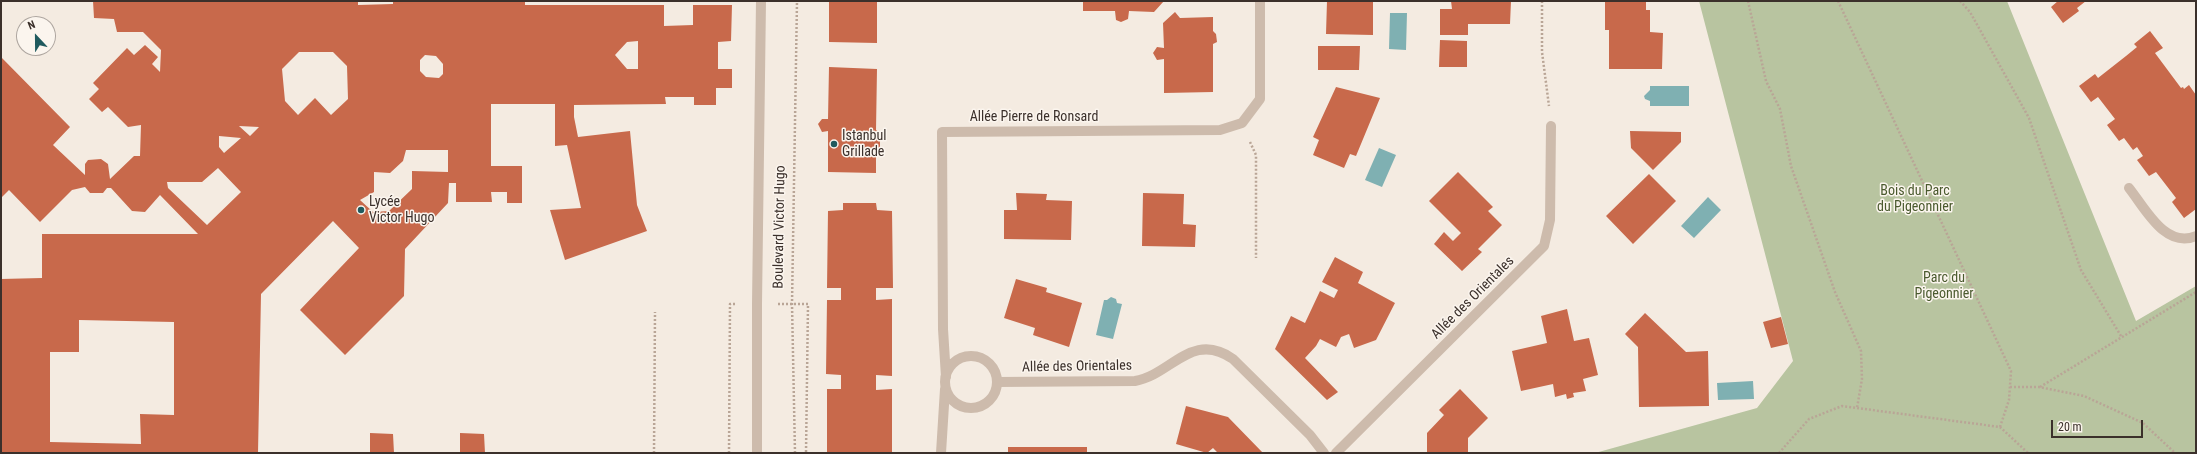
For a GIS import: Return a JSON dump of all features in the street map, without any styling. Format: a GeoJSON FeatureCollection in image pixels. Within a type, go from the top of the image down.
{"type":"FeatureCollection","features":[{"type":"Feature","properties":{"kind":"street","name":"Boulevard Victor Hugo"},"geometry":{"type":"LineString","coordinates":[[757,453],[756,304],[761,1]]}},
{"type":"Feature","properties":{"kind":"street"},"geometry":{"type":"LineString","coordinates":[[1242,123],[1257,105],[1261,92],[1260,1]]}},
{"type":"Feature","properties":{"kind":"street","name":"Allée Pierre de Ronsard"},"geometry":{"type":"LineString","coordinates":[[941,453],[946,382],[943,329],[942,132],[1220,130],[1242,123]]}},
{"type":"Feature","properties":{"kind":"street","name":"Allée des Orientales"},"geometry":{"type":"LineString","coordinates":[[1336,453],[1540,252],[1546,238],[1550,220],[1551,126]]}},
{"type":"Feature","properties":{"kind":"street"},"geometry":{"type":"LineString","coordinates":[[2129,188],[2155,221],[2168,234],[2179,239],[2196,236]]}},
{"type":"Feature","properties":{"kind":"street","name":"Allée des Orientales"},"geometry":{"type":"LineString","coordinates":[[997,382],[1135,381],[1154,375],[1185,354],[1197,351],[1217,352],[1233,359],[1310,435],[1324,453]]}},
{"type":"Feature","properties":{"kind":"street"},"geometry":{"type":"LineString","coordinates":[[966,357],[976,357],[986,361],[993,368],[997,382],[993,397],[986,404],[976,408],[966,408],[957,404],[949,397],[946,382],[950,368],[957,361],[966,357]]}},
{"type":"Feature","properties":{"kind":"path","name":"Boulevard Victor Hugo"},"geometry":{"type":"LineString","coordinates":[[795,453],[792,304],[797,1]]}},
{"type":"Feature","properties":{"kind":"path"},"geometry":{"type":"LineString","coordinates":[[1542,1],[1542,52],[1551,126]]}},
{"type":"Feature","properties":{"kind":"path"},"geometry":{"type":"LineString","coordinates":[[1748,1],[1766,80],[1780,109],[1791,166],[1835,292],[1861,351],[1862,379],[1857,408]]}},
{"type":"Feature","properties":{"kind":"path"},"geometry":{"type":"LineString","coordinates":[[1838,1],[2011,371],[2009,400],[2000,427]]}},
{"type":"Feature","properties":{"kind":"path"},"geometry":{"type":"LineString","coordinates":[[1960,1],[1970,12],[2029,118],[2081,270],[2121,336]]}},
{"type":"Feature","properties":{"kind":"path"},"geometry":{"type":"LineString","coordinates":[[1242,123],[1256,155],[1256,258]]}},
{"type":"Feature","properties":{"kind":"path"},"geometry":{"type":"LineString","coordinates":[[2039,387],[2196,292]]}},
{"type":"Feature","properties":{"kind":"path"},"geometry":{"type":"LineString","coordinates":[[654,453],[655,312]]}},
{"type":"Feature","properties":{"kind":"path"},"geometry":{"type":"LineString","coordinates":[[2010,387],[2039,387],[2084,396],[2143,423],[2175,453]]}},
{"type":"Feature","properties":{"kind":"path"},"geometry":{"type":"LineString","coordinates":[[1779,453],[1809,419],[1842,406],[2000,427],[2028,453]]}},
{"type":"Feature","properties":{"kind":"green space","name":"Bois du Parc du Pigeonnier"},"geometry":{"type":"Polygon","coordinates":[[[1699,1],[2007,1],[2136,321],[2196,286],[2196,453],[1595,453],[1757,408],[1793,361],[1699,1]]]}},
{"type":"Feature","properties":{"kind":"water"},"geometry":{"type":"Polygon","coordinates":[[[1390,13],[1407,13],[1406,50],[1389,49],[1390,13]]]}},
{"type":"Feature","properties":{"kind":"water"},"geometry":{"type":"Polygon","coordinates":[[[1650,86],[1689,86],[1689,106],[1650,106],[1650,101],[1645,99],[1644,96],[1650,90],[1650,86]]]}},
{"type":"Feature","properties":{"kind":"water"},"geometry":{"type":"Polygon","coordinates":[[[1379,148],[1396,155],[1382,187],[1365,180],[1379,148]]]}},
{"type":"Feature","properties":{"kind":"water"},"geometry":{"type":"Polygon","coordinates":[[[1708,197],[1721,210],[1694,238],[1681,226],[1708,197]]]}},
{"type":"Feature","properties":{"kind":"water"},"geometry":{"type":"Polygon","coordinates":[[[1111,297],[1116,299],[1117,303],[1122,304],[1113,339],[1096,335],[1104,300],[1111,297]]]}},
{"type":"Feature","properties":{"kind":"water"},"geometry":{"type":"Polygon","coordinates":[[[1753,381],[1754,399],[1718,400],[1717,383],[1753,381]]]}},
{"type":"Feature","properties":{"kind":"building"},"geometry":{"type":"Polygon","coordinates":[[[93,1],[358,1],[358,5],[393,4],[393,1],[525,1],[525,5],[664,5],[664,26],[693,25],[693,5],[732,5],[731,41],[718,42],[718,69],[732,69],[732,88],[716,88],[716,105],[694,105],[694,97],[665,97],[666,104],[574,105],[574,117],[578,137],[630,131],[637,205],[647,231],[565,260],[550,210],[581,208],[567,145],[555,146],[555,104],[491,104],[491,166],[522,166],[522,203],[507,203],[507,192],[491,192],[492,202],[456,202],[456,183],[449,183],[448,203],[405,249],[404,296],[345,355],[300,310],[359,248],[333,221],[261,294],[258,453],[1,453],[1,279],[42,278],[42,234],[198,234],[160,195],[145,212],[132,211],[111,188],[107,188],[103,193],[90,193],[85,187],[72,190],[40,222],[9,190],[1,198],[1,57],[70,127],[53,145],[85,175],[85,164],[88,160],[101,159],[108,164],[110,179],[134,156],[140,156],[141,125],[128,127],[108,107],[102,112],[89,99],[99,89],[93,83],[127,48],[134,55],[145,45],[158,57],[152,64],[160,72],[161,50],[143,32],[117,32],[114,19],[94,18],[93,1]],[[638,41],[627,42],[615,55],[627,69],[638,69],[638,41]],[[299,52],[282,69],[285,101],[298,115],[315,98],[331,115],[348,99],[347,66],[333,52],[299,52]],[[425,55],[420,60],[420,71],[426,77],[439,78],[443,74],[443,64],[436,56],[425,55]],[[239,126],[250,136],[259,127],[239,126]],[[219,136],[219,147],[224,153],[241,138],[219,136]],[[406,150],[403,161],[390,173],[374,172],[374,192],[360,200],[373,212],[389,211],[412,189],[412,171],[448,172],[448,150],[406,150]],[[218,168],[202,182],[167,182],[168,188],[207,225],[241,192],[218,168]],[[79,320],[79,352],[50,352],[50,442],[141,444],[140,414],[174,415],[174,322],[79,320]]]}},
{"type":"Feature","properties":{"kind":"building"},"geometry":{"type":"Polygon","coordinates":[[[829,1],[877,1],[877,43],[829,42],[829,1]]]}},
{"type":"Feature","properties":{"kind":"building"},"geometry":{"type":"Polygon","coordinates":[[[1083,1],[1164,1],[1154,12],[1129,11],[1128,19],[1121,22],[1116,20],[1115,11],[1083,11],[1083,1]]]}},
{"type":"Feature","properties":{"kind":"building"},"geometry":{"type":"Polygon","coordinates":[[[1327,1],[1373,1],[1373,35],[1326,34],[1327,1]]]}},
{"type":"Feature","properties":{"kind":"building"},"geometry":{"type":"Polygon","coordinates":[[[1451,1],[1511,1],[1510,24],[1468,24],[1468,35],[1440,35],[1440,9],[1452,9],[1451,1]]]}},
{"type":"Feature","properties":{"kind":"building"},"geometry":{"type":"Polygon","coordinates":[[[1605,1],[1646,1],[1646,10],[1650,10],[1650,32],[1663,33],[1662,69],[1609,69],[1609,30],[1605,30],[1605,1]]]}},
{"type":"Feature","properties":{"kind":"building"},"geometry":{"type":"Polygon","coordinates":[[[2058,1],[2086,1],[2077,8],[2079,11],[2063,23],[2051,7],[2058,1]]]}},
{"type":"Feature","properties":{"kind":"building"},"geometry":{"type":"Polygon","coordinates":[[[1175,12],[1180,18],[1213,17],[1213,31],[1216,34],[1217,42],[1213,44],[1213,92],[1164,93],[1164,59],[1157,60],[1153,53],[1157,47],[1164,48],[1163,23],[1175,12]]]}},
{"type":"Feature","properties":{"kind":"building"},"geometry":{"type":"Polygon","coordinates":[[[2150,31],[2163,48],[2155,53],[2181,88],[2183,87],[2184,89],[2189,85],[2196,95],[2196,209],[2184,218],[2172,202],[2176,198],[2156,172],[2149,176],[2137,160],[2143,156],[2137,147],[2133,150],[2124,138],[2119,141],[2107,125],[2115,119],[2098,97],[2091,102],[2079,86],[2095,74],[2098,78],[2137,47],[2134,44],[2150,31]]]}},
{"type":"Feature","properties":{"kind":"building"},"geometry":{"type":"Polygon","coordinates":[[[1440,40],[1467,41],[1467,67],[1439,67],[1440,40]]]}},
{"type":"Feature","properties":{"kind":"building"},"geometry":{"type":"Polygon","coordinates":[[[1318,46],[1360,46],[1359,70],[1318,70],[1318,46]]]}},
{"type":"Feature","properties":{"kind":"building"},"geometry":{"type":"Polygon","coordinates":[[[829,67],[877,69],[876,130],[880,133],[880,150],[876,152],[876,173],[828,172],[828,131],[822,132],[818,124],[822,119],[828,119],[829,67]]]}},
{"type":"Feature","properties":{"kind":"building"},"geometry":{"type":"Polygon","coordinates":[[[1336,87],[1380,98],[1356,156],[1350,154],[1344,168],[1313,155],[1319,140],[1313,137],[1336,87]]]}},
{"type":"Feature","properties":{"kind":"building"},"geometry":{"type":"Polygon","coordinates":[[[1630,131],[1681,132],[1681,142],[1653,170],[1631,148],[1630,131]]]}},
{"type":"Feature","properties":{"kind":"building"},"geometry":{"type":"Polygon","coordinates":[[[1458,172],[1493,207],[1488,211],[1502,225],[1478,249],[1482,252],[1462,271],[1434,244],[1444,232],[1453,241],[1461,233],[1429,201],[1458,172]]]}},
{"type":"Feature","properties":{"kind":"building"},"geometry":{"type":"Polygon","coordinates":[[[1649,174],[1676,201],[1633,244],[1606,216],[1649,174]]]}},
{"type":"Feature","properties":{"kind":"building"},"geometry":{"type":"Polygon","coordinates":[[[1016,193],[1047,194],[1046,200],[1072,201],[1071,240],[1004,239],[1004,210],[1017,210],[1016,193]]]}},
{"type":"Feature","properties":{"kind":"building"},"geometry":{"type":"Polygon","coordinates":[[[1143,193],[1184,194],[1183,224],[1196,225],[1195,247],[1142,246],[1143,193]]]}},
{"type":"Feature","properties":{"kind":"building"},"geometry":{"type":"Polygon","coordinates":[[[843,203],[876,203],[877,210],[892,211],[893,288],[876,288],[876,300],[892,299],[892,376],[876,375],[876,390],[892,389],[892,453],[827,453],[827,389],[841,389],[841,375],[826,374],[827,300],[841,300],[841,288],[827,288],[828,211],[843,210],[843,203]]]}},
{"type":"Feature","properties":{"kind":"building"},"geometry":{"type":"Polygon","coordinates":[[[1335,257],[1363,272],[1358,283],[1395,303],[1376,340],[1354,348],[1349,334],[1341,337],[1336,347],[1320,339],[1305,358],[1338,392],[1327,400],[1275,349],[1291,316],[1305,323],[1320,291],[1334,298],[1338,290],[1322,282],[1335,257]]]}},
{"type":"Feature","properties":{"kind":"building"},"geometry":{"type":"Polygon","coordinates":[[[1016,279],[1047,288],[1046,292],[1082,303],[1069,347],[1033,335],[1035,328],[1004,318],[1016,279]]]}},
{"type":"Feature","properties":{"kind":"building"},"geometry":{"type":"Polygon","coordinates":[[[1567,309],[1574,341],[1589,338],[1598,375],[1583,379],[1586,391],[1573,393],[1574,397],[1567,399],[1566,394],[1555,397],[1553,384],[1521,391],[1512,351],[1547,343],[1541,316],[1567,309]]]}},
{"type":"Feature","properties":{"kind":"building"},"geometry":{"type":"Polygon","coordinates":[[[1645,313],[1686,352],[1708,351],[1709,406],[1639,407],[1638,347],[1625,334],[1645,313]]]}},
{"type":"Feature","properties":{"kind":"building"},"geometry":{"type":"Polygon","coordinates":[[[1781,317],[1788,344],[1771,348],[1763,322],[1781,317]]]}},
{"type":"Feature","properties":{"kind":"building"},"geometry":{"type":"Polygon","coordinates":[[[1460,389],[1488,418],[1468,438],[1468,453],[1427,453],[1427,433],[1444,415],[1439,410],[1460,389]]]}},
{"type":"Feature","properties":{"kind":"building"},"geometry":{"type":"Polygon","coordinates":[[[1186,406],[1228,417],[1263,453],[1218,453],[1213,448],[1207,453],[1176,444],[1186,406]]]}},
{"type":"Feature","properties":{"kind":"building"},"geometry":{"type":"Polygon","coordinates":[[[370,433],[393,434],[394,453],[370,453],[370,433]]]}},
{"type":"Feature","properties":{"kind":"building"},"geometry":{"type":"Polygon","coordinates":[[[460,433],[484,434],[485,453],[460,453],[460,433]]]}},
{"type":"Feature","properties":{"kind":"building"},"geometry":{"type":"Polygon","coordinates":[[[1008,447],[1087,447],[1087,453],[1008,453],[1008,447]]]}},
{"type":"Feature","properties":{"kind":"place","name":"Istanbul Grillade"},"geometry":{"type":"Point","coordinates":[834,144]}},
{"type":"Feature","properties":{"kind":"place","name":"Lycée Victor Hugo"},"geometry":{"type":"Point","coordinates":[361,210]}},
{"type":"Feature","properties":{"kind":"park label","name":"Parc du Pigeonnier"},"geometry":{"type":"Point","coordinates":[1944,286]}}]}
